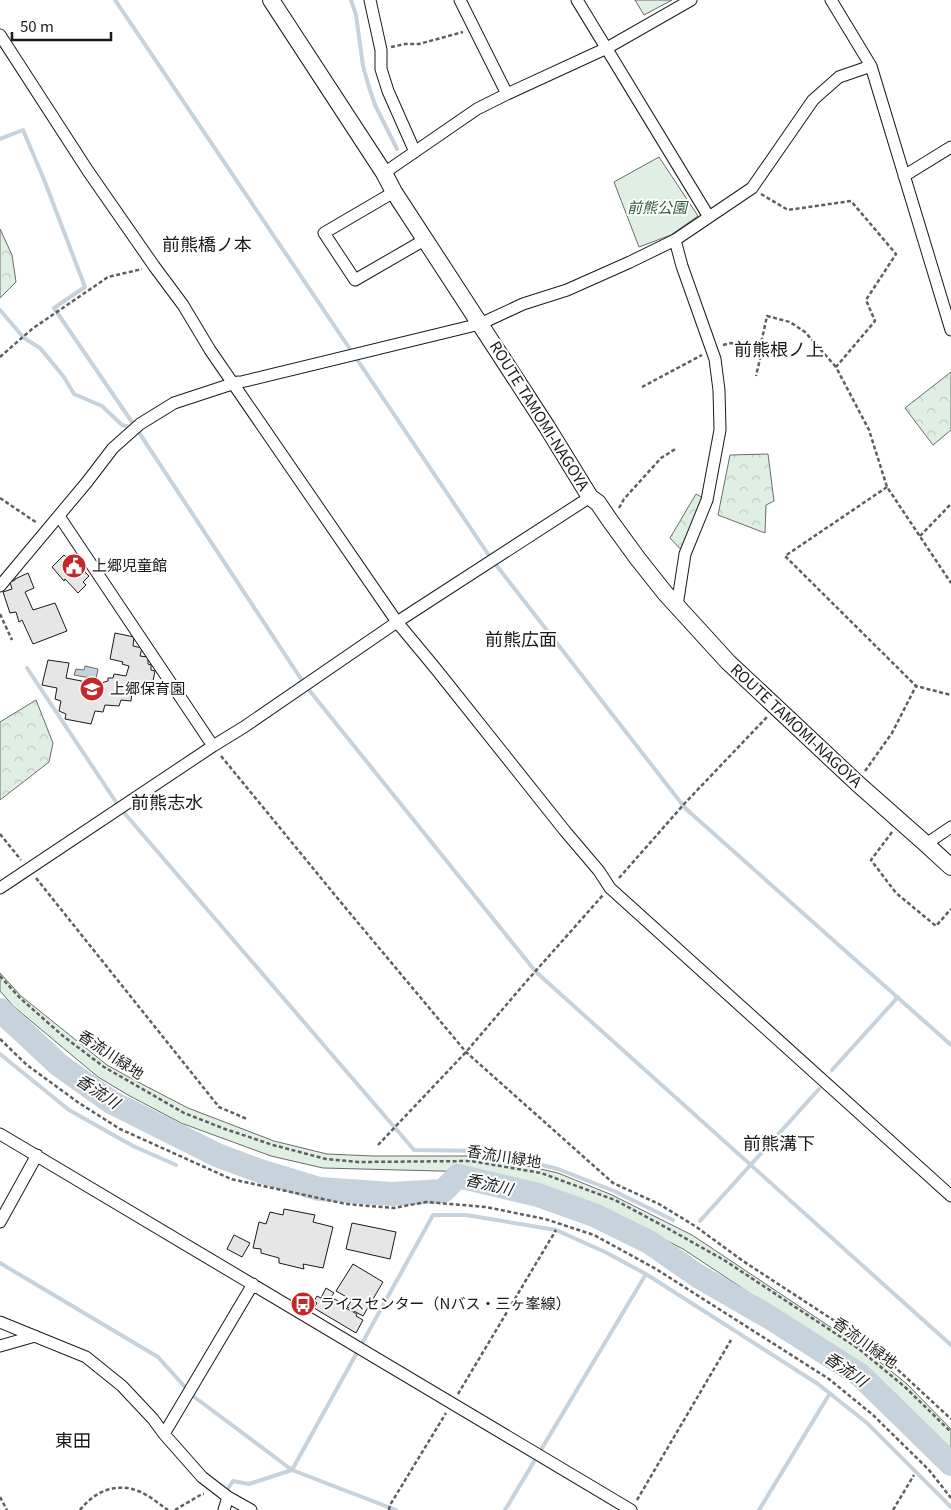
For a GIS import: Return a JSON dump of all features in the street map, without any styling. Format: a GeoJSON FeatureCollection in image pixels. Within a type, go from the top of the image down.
{"type":"FeatureCollection","features":[{"type":"Feature","properties":{"kind":"main road","name":"ROUTE TAMOMI-NAGOYA"},"geometry":{"type":"LineString","coordinates":[[271,0],[384,173],[394,192],[547,427],[590,497],[598,503],[638,559],[677,606],[728,662],[951,868]]}},
{"type":"Feature","properties":{"kind":"street"},"geometry":{"type":"LineString","coordinates":[[370,0],[381,50],[381,69],[388,92],[415,152]]}},
{"type":"Feature","properties":{"kind":"street"},"geometry":{"type":"LineString","coordinates":[[460,0],[507,94]]}},
{"type":"Feature","properties":{"kind":"street"},"geometry":{"type":"LineString","coordinates":[[578,0],[709,217]]}},
{"type":"Feature","properties":{"kind":"street"},"geometry":{"type":"LineString","coordinates":[[384,173],[477,110],[507,94],[607,48],[691,0]]}},
{"type":"Feature","properties":{"kind":"street"},"geometry":{"type":"LineString","coordinates":[[831,0],[871,66],[951,330]]}},
{"type":"Feature","properties":{"kind":"street"},"geometry":{"type":"LineString","coordinates":[[0,35],[88,170],[183,305],[210,350],[396,622],[599,871],[610,888],[951,1196]]}},
{"type":"Feature","properties":{"kind":"street"},"geometry":{"type":"LineString","coordinates":[[0,586],[113,448],[140,424],[174,403],[233,384],[358,352],[480,324],[523,304],[566,290],[675,240],[752,188],[813,100],[839,77],[871,66]]}},
{"type":"Feature","properties":{"kind":"street"},"geometry":{"type":"LineString","coordinates":[[904,176],[951,147]]}},
{"type":"Feature","properties":{"kind":"street"},"geometry":{"type":"LineString","coordinates":[[394,192],[324,233],[355,280],[426,239]]}},
{"type":"Feature","properties":{"kind":"street"},"geometry":{"type":"LineString","coordinates":[[675,240],[682,266],[715,359],[719,390],[720,430],[707,500],[685,554],[677,606]]}},
{"type":"Feature","properties":{"kind":"street"},"geometry":{"type":"LineString","coordinates":[[0,888],[244,727],[396,622],[590,497]]}},
{"type":"Feature","properties":{"kind":"street"},"geometry":{"type":"LineString","coordinates":[[59,516],[213,746]]}},
{"type":"Feature","properties":{"kind":"street"},"geometry":{"type":"LineString","coordinates":[[926,844],[951,827]]}},
{"type":"Feature","properties":{"kind":"street"},"geometry":{"type":"LineString","coordinates":[[0,1134],[631,1510]]}},
{"type":"Feature","properties":{"kind":"street"},"geometry":{"type":"LineString","coordinates":[[0,1222],[37,1155]]}},
{"type":"Feature","properties":{"kind":"street"},"geometry":{"type":"LineString","coordinates":[[164,1434],[253,1284]]}},
{"type":"Feature","properties":{"kind":"street"},"geometry":{"type":"LineString","coordinates":[[0,1322],[86,1358],[122,1386],[202,1477],[228,1498],[251,1510]]}},
{"type":"Feature","properties":{"kind":"street"},"geometry":{"type":"LineString","coordinates":[[0,1346],[35,1336]]}},
{"type":"Feature","properties":{"kind":"street"},"geometry":{"type":"LineString","coordinates":[[224,1510],[228,1498]]}},
{"type":"Feature","properties":{"kind":"path"},"geometry":{"type":"LineString","coordinates":[[381,50],[404,44],[419,44],[474,29]]}},
{"type":"Feature","properties":{"kind":"path"},"geometry":{"type":"LineString","coordinates":[[752,188],[788,210],[852,201],[896,254],[866,300],[875,321],[836,368]]}},
{"type":"Feature","properties":{"kind":"path"},"geometry":{"type":"LineString","coordinates":[[0,357],[32,329],[108,278],[154,266]]}},
{"type":"Feature","properties":{"kind":"path"},"geometry":{"type":"LineString","coordinates":[[760,348],[767,316],[790,322],[806,332],[836,368],[869,430],[887,487],[951,583]]}},
{"type":"Feature","properties":{"kind":"path"},"geometry":{"type":"LineString","coordinates":[[610,522],[624,499],[661,458],[677,448]]}},
{"type":"Feature","properties":{"kind":"path"},"geometry":{"type":"LineString","coordinates":[[887,487],[785,556],[916,686],[951,695]]}},
{"type":"Feature","properties":{"kind":"path"},"geometry":{"type":"LineString","coordinates":[[0,498],[47,529]]}},
{"type":"Feature","properties":{"kind":"path"},"geometry":{"type":"LineString","coordinates":[[920,536],[951,504]]}},
{"type":"Feature","properties":{"kind":"path"},"geometry":{"type":"LineString","coordinates":[[0,614],[12,640]]}},
{"type":"Feature","properties":{"kind":"path"},"geometry":{"type":"LineString","coordinates":[[857,783],[892,733],[916,686]]}},
{"type":"Feature","properties":{"kind":"path"},"geometry":{"type":"LineString","coordinates":[[378,1145],[466,1052],[685,803],[777,707]]}},
{"type":"Feature","properties":{"kind":"path"},"geometry":{"type":"LineString","coordinates":[[213,746],[466,1052],[613,1183],[659,1204],[696,1226],[743,1261],[870,1344],[951,1419]]}},
{"type":"Feature","properties":{"kind":"path"},"geometry":{"type":"LineString","coordinates":[[900,821],[871,860],[896,893],[936,926],[951,909]]}},
{"type":"Feature","properties":{"kind":"path"},"geometry":{"type":"LineString","coordinates":[[0,834],[219,1107],[247,1118]]}},
{"type":"Feature","properties":{"kind":"path","name":"香流川緑地"},"geometry":{"type":"LineString","coordinates":[[0,976],[20,998],[63,1036],[104,1067],[184,1113],[225,1129],[273,1145],[326,1159],[359,1162],[472,1161],[541,1173],[615,1200],[724,1260],[859,1350],[905,1387],[951,1432]]}},
{"type":"Feature","properties":{"kind":"path"},"geometry":{"type":"LineString","coordinates":[[0,1039],[27,1065],[79,1103],[120,1129],[231,1179],[346,1204],[394,1208],[426,1202],[486,1207],[545,1219],[594,1235],[656,1269],[829,1379],[873,1415],[929,1470],[951,1498]]}},
{"type":"Feature","properties":{"kind":"path"},"geometry":{"type":"LineString","coordinates":[[389,1510],[390,1505],[556,1230]]}},
{"type":"Feature","properties":{"kind":"path"},"geometry":{"type":"LineString","coordinates":[[631,1510],[731,1340]]}},
{"type":"Feature","properties":{"kind":"path"},"geometry":{"type":"LineString","coordinates":[[893,1510],[914,1475]]}},
{"type":"Feature","properties":{"kind":"path"},"geometry":{"type":"LineString","coordinates":[[80,1510],[88,1500],[102,1492],[121,1487],[139,1491],[168,1510]]}},
{"type":"Feature","properties":{"kind":"path"},"geometry":{"type":"LineString","coordinates":[[175,1510],[202,1494],[228,1498]]}},
{"type":"Feature","properties":{"kind":"path"},"geometry":{"type":"LineString","coordinates":[[0,1497],[7,1510]]}},
{"type":"Feature","properties":{"kind":"green space"},"geometry":{"type":"Polygon","coordinates":[[[635,0],[672,0],[644,15],[635,0]]]}},
{"type":"Feature","properties":{"kind":"green space","name":"前熊公園"},"geometry":{"type":"Polygon","coordinates":[[[659,157],[698,216],[671,235],[639,247],[614,182],[659,157]]]}},
{"type":"Feature","properties":{"kind":"green space"},"geometry":{"type":"Polygon","coordinates":[[[0,229],[12,255],[16,282],[0,298],[0,229]]]}},
{"type":"Feature","properties":{"kind":"green space"},"geometry":{"type":"Polygon","coordinates":[[[951,372],[951,430],[933,445],[905,408],[951,372]]]}},
{"type":"Feature","properties":{"kind":"green space"},"geometry":{"type":"Polygon","coordinates":[[[768,454],[774,501],[766,505],[765,533],[718,515],[730,455],[768,454]]]}},
{"type":"Feature","properties":{"kind":"green space"},"geometry":{"type":"Polygon","coordinates":[[[696,494],[707,500],[685,554],[670,538],[696,494]]]}},
{"type":"Feature","properties":{"kind":"green space"},"geometry":{"type":"Polygon","coordinates":[[[36,700],[53,743],[49,762],[0,800],[0,722],[36,700]]]}},
{"type":"Feature","properties":{"kind":"green space"},"geometry":{"type":"Polygon","coordinates":[[[0,973],[21,996],[107,1065],[188,1108],[274,1141],[327,1154],[483,1156],[558,1173],[612,1195],[692,1235],[865,1350],[907,1384],[951,1429],[951,1452],[898,1396],[854,1362],[683,1249],[605,1209],[553,1189],[479,1172],[323,1168],[271,1156],[181,1123],[98,1077],[13,1006],[0,991],[0,973]]]}},
{"type":"Feature","properties":{"kind":"water"},"geometry":{"type":"Polygon","coordinates":[[[85,666],[98,669],[96,679],[74,675],[76,669],[84,670],[85,666]]]}},
{"type":"Feature","properties":{"kind":"building"},"geometry":{"type":"Polygon","coordinates":[[[64,555],[68,559],[69,557],[89,576],[83,582],[86,585],[78,593],[52,567],[64,555]]]}},
{"type":"Feature","properties":{"kind":"building"},"geometry":{"type":"Polygon","coordinates":[[[28,573],[34,588],[25,592],[33,610],[55,603],[67,631],[33,644],[22,620],[19,622],[16,612],[10,613],[3,592],[12,589],[10,582],[28,573]]]}},
{"type":"Feature","properties":{"kind":"building"},"geometry":{"type":"Polygon","coordinates":[[[115,633],[134,637],[133,646],[142,648],[140,656],[148,657],[148,664],[151,665],[151,670],[155,671],[152,686],[149,689],[141,688],[140,694],[132,692],[131,701],[121,700],[119,706],[105,705],[103,712],[95,711],[91,724],[65,719],[66,714],[59,711],[61,701],[55,699],[57,688],[42,685],[48,660],[69,663],[66,678],[97,684],[108,681],[108,678],[113,678],[114,674],[126,676],[129,666],[122,664],[123,662],[110,659],[115,633]]]}},
{"type":"Feature","properties":{"kind":"building"},"geometry":{"type":"Polygon","coordinates":[[[284,1209],[315,1215],[313,1222],[333,1227],[323,1268],[303,1264],[304,1269],[279,1263],[279,1258],[261,1253],[261,1249],[253,1248],[259,1222],[266,1224],[270,1212],[283,1215],[284,1209]]]}},
{"type":"Feature","properties":{"kind":"building"},"geometry":{"type":"Polygon","coordinates":[[[352,1223],[396,1232],[390,1259],[346,1249],[352,1223]]]}},
{"type":"Feature","properties":{"kind":"building"},"geometry":{"type":"Polygon","coordinates":[[[234,1235],[250,1243],[242,1257],[227,1249],[234,1235]]]}},
{"type":"Feature","properties":{"kind":"building"},"geometry":{"type":"Polygon","coordinates":[[[353,1264],[383,1282],[363,1316],[347,1307],[352,1300],[336,1291],[353,1264]]]}},
{"type":"Feature","properties":{"kind":"building"},"geometry":{"type":"Polygon","coordinates":[[[326,1288],[334,1293],[331,1297],[363,1320],[356,1333],[314,1308],[317,1303],[314,1301],[317,1296],[321,1298],[326,1288]]]}},
{"type":"Feature","properties":{"kind":"waterway"},"geometry":{"type":"LineString","coordinates":[[115,0],[490,557],[685,808],[951,1045]]}},
{"type":"Feature","properties":{"kind":"waterway"},"geometry":{"type":"LineString","coordinates":[[351,0],[356,15],[363,66],[369,87],[375,105],[397,149]]}},
{"type":"Feature","properties":{"kind":"waterway"},"geometry":{"type":"LineString","coordinates":[[0,139],[23,130],[85,287],[54,308],[136,428],[305,685],[536,972],[951,1345]]}},
{"type":"Feature","properties":{"kind":"waterway"},"geometry":{"type":"LineString","coordinates":[[0,310],[24,338],[40,348],[64,377],[74,394],[102,406],[122,425],[133,428]]}},
{"type":"Feature","properties":{"kind":"waterway"},"geometry":{"type":"LineString","coordinates":[[27,668],[120,808],[414,1150],[484,1151],[558,1169],[614,1191],[673,1220]]}},
{"type":"Feature","properties":{"kind":"waterway"},"geometry":{"type":"LineString","coordinates":[[832,1070],[898,997]]}},
{"type":"Feature","properties":{"kind":"waterway","name":"香流川"},"geometry":{"type":"LineString","coordinates":[[0,1010],[59,1065],[111,1102],[217,1155],[257,1170],[319,1189],[392,1194],[443,1191],[458,1176],[538,1195],[594,1215],[649,1242],[698,1276],[769,1317],[860,1375],[951,1464]]}},
{"type":"Feature","properties":{"kind":"waterway"},"geometry":{"type":"LineString","coordinates":[[0,1054],[69,1110],[133,1146],[176,1165]]}},
{"type":"Feature","properties":{"kind":"waterway"},"geometry":{"type":"LineString","coordinates":[[700,1221],[819,1089]]}},
{"type":"Feature","properties":{"kind":"waterway"},"geometry":{"type":"LineString","coordinates":[[229,1487],[233,1481],[249,1484],[292,1470],[433,1215],[466,1215],[556,1230],[605,1252],[646,1274],[818,1384],[867,1423],[951,1507]]}},
{"type":"Feature","properties":{"kind":"waterway"},"geometry":{"type":"LineString","coordinates":[[0,1263],[158,1357],[193,1396],[292,1470],[396,1510]]}},
{"type":"Feature","properties":{"kind":"waterway"},"geometry":{"type":"LineString","coordinates":[[505,1510],[646,1274]]}},
{"type":"Feature","properties":{"kind":"waterway"},"geometry":{"type":"LineString","coordinates":[[759,1510],[830,1393]]}},
{"type":"Feature","properties":{"kind":"place","name":"上郷児童館"},"geometry":{"type":"Point","coordinates":[74,566]}},
{"type":"Feature","properties":{"kind":"place","name":"上郷保育園"},"geometry":{"type":"Point","coordinates":[92,689]}},
{"type":"Feature","properties":{"kind":"place","name":"ライスセンター（Nバス・三ヶ峯線）"},"geometry":{"type":"Point","coordinates":[303,1304]}},
{"type":"Feature","properties":{"kind":"district","name":"前熊橋ノ本"},"geometry":{"type":"Point","coordinates":[207,245]}},
{"type":"Feature","properties":{"kind":"district","name":"前熊根ノ上"},"geometry":{"type":"Point","coordinates":[779,350]}},
{"type":"Feature","properties":{"kind":"district","name":"前熊広面"},"geometry":{"type":"Point","coordinates":[521,640]}},
{"type":"Feature","properties":{"kind":"district","name":"前熊志水"},"geometry":{"type":"Point","coordinates":[167,803]}},
{"type":"Feature","properties":{"kind":"district","name":"前熊溝下"},"geometry":{"type":"Point","coordinates":[779,1144]}},
{"type":"Feature","properties":{"kind":"district","name":"東田"},"geometry":{"type":"Point","coordinates":[73,1441]}}]}
